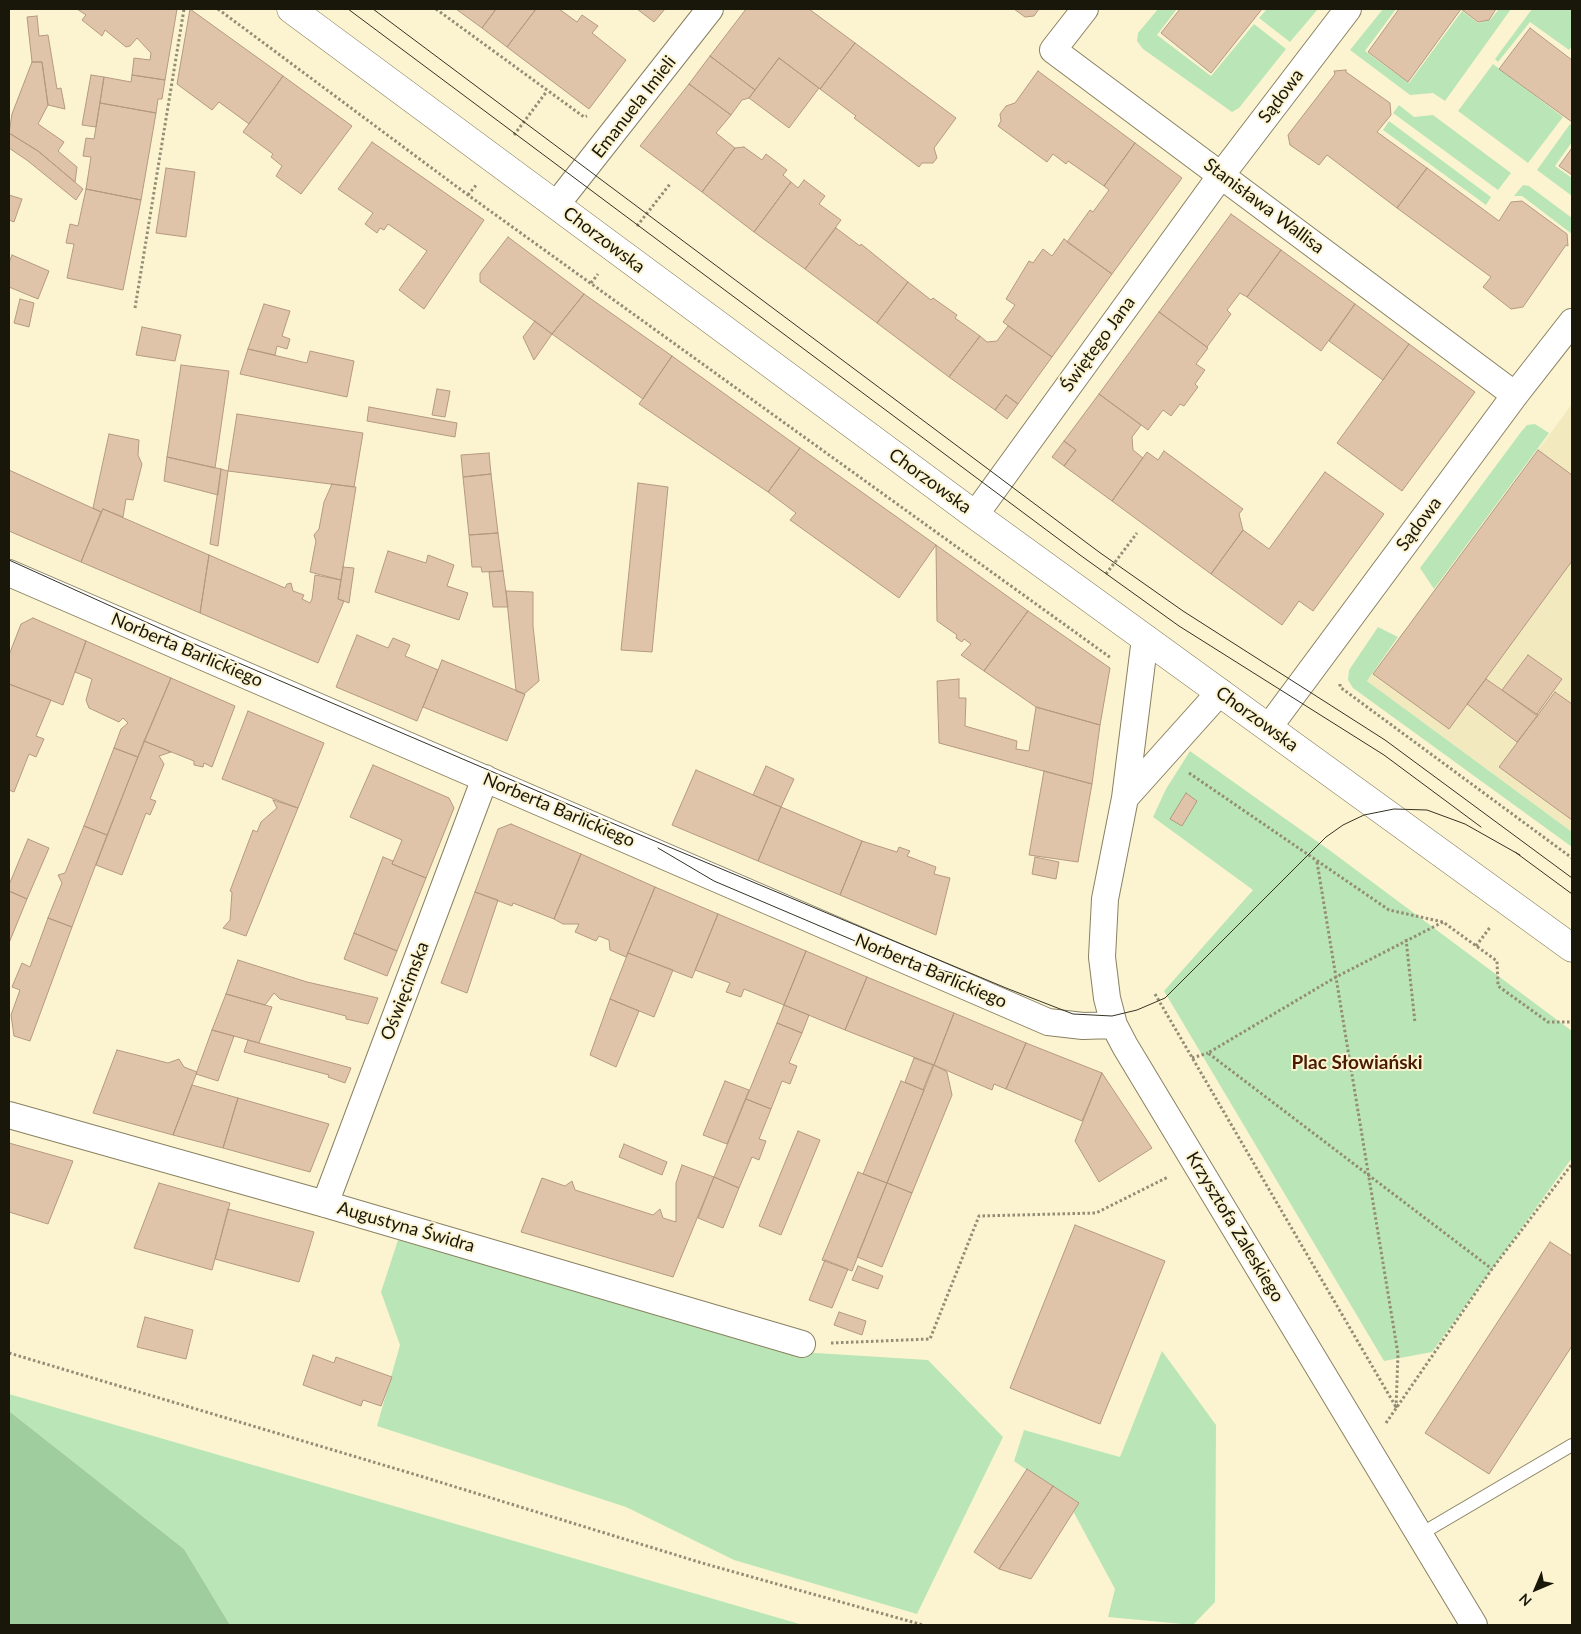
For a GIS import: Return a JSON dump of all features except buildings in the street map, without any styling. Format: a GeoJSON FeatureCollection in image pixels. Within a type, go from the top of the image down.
{"type":"FeatureCollection","features":[{"type":"Feature","properties":{"kind":"street","name":"Chorzowska"},"geometry":{"type":"LineString","coordinates":[[291,9],[975,515],[1572,948]]}},
{"type":"Feature","properties":{"kind":"street","name":"Emanuela Imieli"},"geometry":{"type":"LineString","coordinates":[[556,205],[710,9]]}},
{"type":"Feature","properties":{"kind":"street","name":"Stanisława Wallisa"},"geometry":{"type":"LineString","coordinates":[[1084,9],[1053,50],[1222,174],[1515,395]]}},
{"type":"Feature","properties":{"kind":"street","name":"Sądowa"},"geometry":{"type":"LineString","coordinates":[[1222,174],[1344,13]]}},
{"type":"Feature","properties":{"kind":"street","name":"Świętego Jana"},"geometry":{"type":"LineString","coordinates":[[975,515],[1222,174]]}},
{"type":"Feature","properties":{"kind":"street","name":"Sądowa"},"geometry":{"type":"LineString","coordinates":[[1269,727],[1515,395],[1571,325]]}},
{"type":"Feature","properties":{"kind":"street","name":"Norberta Barlickiego"},"geometry":{"type":"LineString","coordinates":[[9,572],[1048,1022],[1083,1026],[1114,1024]]}},
{"type":"Feature","properties":{"kind":"street","name":"Krzysztofa Zaleskiego"},"geometry":{"type":"LineString","coordinates":[[1145,638],[1125,798],[1105,899],[1102,957],[1107,998],[1114,1024],[1474,1625]]}},
{"type":"Feature","properties":{"kind":"street"},"geometry":{"type":"LineString","coordinates":[[1125,798],[1220,692]]}},
{"type":"Feature","properties":{"kind":"street","name":"Oświęcimska"},"geometry":{"type":"LineString","coordinates":[[325,1204],[485,778]]}},
{"type":"Feature","properties":{"kind":"street","name":"Augustyna Świdra"},"geometry":{"type":"LineString","coordinates":[[9,1115],[325,1204],[802,1344]]}},
{"type":"Feature","properties":{"kind":"lane"},"geometry":{"type":"LineString","coordinates":[[1419,1535],[1572,1445]]}},
{"type":"Feature","properties":{"kind":"path"},"geometry":{"type":"LineString","coordinates":[[135,308],[184,9]]}},
{"type":"Feature","properties":{"kind":"path"},"geometry":{"type":"LineString","coordinates":[[218,9],[476,201],[1113,659]]}},
{"type":"Feature","properties":{"kind":"path"},"geometry":{"type":"LineString","coordinates":[[436,9],[584,117],[594,112]]}},
{"type":"Feature","properties":{"kind":"path"},"geometry":{"type":"LineString","coordinates":[[1340,680],[1340,687],[1572,858]]}},
{"type":"Feature","properties":{"kind":"path"},"geometry":{"type":"LineString","coordinates":[[1180,767],[1389,910],[1443,922],[1497,961],[1498,986],[1548,1022],[1572,1022]]}},
{"type":"Feature","properties":{"kind":"path"},"geometry":{"type":"LineString","coordinates":[[1317,862],[1398,1354],[1396,1408]]}},
{"type":"Feature","properties":{"kind":"path"},"geometry":{"type":"LineString","coordinates":[[1192,1058],[1208,1053],[1336,977],[1406,939],[1443,922]]}},
{"type":"Feature","properties":{"kind":"path"},"geometry":{"type":"LineString","coordinates":[[1406,939],[1415,1022]]}},
{"type":"Feature","properties":{"kind":"path"},"geometry":{"type":"LineString","coordinates":[[1155,994],[1396,1408]]}},
{"type":"Feature","properties":{"kind":"path"},"geometry":{"type":"LineString","coordinates":[[1208,1053],[1492,1269]]}},
{"type":"Feature","properties":{"kind":"path"},"geometry":{"type":"LineString","coordinates":[[802,1344],[930,1339],[979,1216],[1096,1213],[1196,1162]]}},
{"type":"Feature","properties":{"kind":"path"},"geometry":{"type":"LineString","coordinates":[[1382,1429],[1492,1269],[1572,1164]]}},
{"type":"Feature","properties":{"kind":"path"},"geometry":{"type":"LineString","coordinates":[[9,1353],[702,1563],[923,1625]]}},
{"type":"Feature","properties":{"kind":"shaded area"},"geometry":{"type":"Polygon","coordinates":[[[1572,404],[1572,832],[1367,681],[1572,404]]]}},
{"type":"Feature","properties":{"kind":"green space"},"geometry":{"type":"Polygon","coordinates":[[[1158,9],[1177,9],[1157,35],[1211,76],[1254,24],[1286,49],[1239,108],[1232,112],[1143,49],[1137,41],[1138,33],[1158,9]]]}},
{"type":"Feature","properties":{"kind":"green space"},"geometry":{"type":"Polygon","coordinates":[[[1267,9],[1318,9],[1290,42],[1259,18],[1267,9]]]}},
{"type":"Feature","properties":{"kind":"green space"},"geometry":{"type":"Polygon","coordinates":[[[1383,9],[1396,9],[1365,51],[1409,83],[1462,11],[1478,23],[1490,20],[1499,9],[1511,9],[1445,101],[1433,93],[1410,95],[1350,50],[1383,9]]]}},
{"type":"Feature","properties":{"kind":"green space"},"geometry":{"type":"Polygon","coordinates":[[[1532,9],[1572,9],[1572,46],[1569,50],[1530,22],[1498,62],[1495,59],[1532,9]]]}},
{"type":"Feature","properties":{"kind":"green space"},"geometry":{"type":"Polygon","coordinates":[[[1493,64],[1563,117],[1528,163],[1458,111],[1493,64]]]}},
{"type":"Feature","properties":{"kind":"green space"},"geometry":{"type":"Polygon","coordinates":[[[1399,105],[1414,117],[1433,115],[1511,173],[1498,190],[1393,113],[1399,105]]]}},
{"type":"Feature","properties":{"kind":"green space"},"geometry":{"type":"Polygon","coordinates":[[[1389,121],[1491,197],[1486,205],[1383,130],[1389,121]]]}},
{"type":"Feature","properties":{"kind":"green space"},"geometry":{"type":"Polygon","coordinates":[[[1570,124],[1572,125],[1572,142],[1555,166],[1572,178],[1572,196],[1537,170],[1570,124]]]}},
{"type":"Feature","properties":{"kind":"green space"},"geometry":{"type":"Polygon","coordinates":[[[1523,185],[1529,186],[1572,218],[1572,234],[1522,196],[1514,196],[1523,185]]]}},
{"type":"Feature","properties":{"kind":"green space"},"geometry":{"type":"Polygon","coordinates":[[[1535,424],[1549,433],[1434,589],[1420,568],[1521,432],[1527,425],[1535,424]]]}},
{"type":"Feature","properties":{"kind":"green space"},"geometry":{"type":"Polygon","coordinates":[[[1378,627],[1398,637],[1367,681],[1572,832],[1572,847],[1353,688],[1348,680],[1349,670],[1378,627]]]}},
{"type":"Feature","properties":{"kind":"green space"},"geometry":{"type":"Polygon","coordinates":[[[1190,751],[1332,852],[1572,1031],[1572,1158],[1432,1352],[1384,1361],[1164,991],[1253,890],[1153,817],[1166,789],[1190,751]]]}},
{"type":"Feature","properties":{"kind":"green space"},"geometry":{"type":"Polygon","coordinates":[[[398,1240],[800,1352],[928,1360],[1003,1437],[917,1614],[734,1560],[626,1507],[377,1426],[400,1345],[381,1292],[398,1240]]]}},
{"type":"Feature","properties":{"kind":"green space"},"geometry":{"type":"Polygon","coordinates":[[[1162,1351],[1216,1425],[1215,1602],[1193,1625],[1108,1617],[1115,1589],[1066,1498],[1014,1461],[1024,1430],[1120,1457],[1162,1351]]]}},
{"type":"Feature","properties":{"kind":"green space"},"geometry":{"type":"Polygon","coordinates":[[[9,1394],[803,1625],[230,1625],[184,1549],[9,1411],[9,1394]]]}},
{"type":"Feature","properties":{"kind":"green space"},"geometry":{"type":"Polygon","coordinates":[[[9,1411],[184,1549],[230,1625],[9,1625],[9,1411]]]}},
{"type":"Feature","properties":{"kind":"tram line"},"geometry":{"type":"LineString","coordinates":[[348,9],[1080,555],[1179,626],[1384,755],[1481,827]]}},
{"type":"Feature","properties":{"kind":"tram line"},"geometry":{"type":"LineString","coordinates":[[373,9],[1099,552],[1183,611],[1385,740],[1572,878]]}},
{"type":"Feature","properties":{"kind":"tram line"},"geometry":{"type":"LineString","coordinates":[[9,560],[199,646],[619,826],[1006,988],[1073,1014],[1112,1016],[1137,1010],[1165,998],[1326,837],[1343,825],[1364,815],[1394,809],[1427,810],[1465,824],[1520,855]]}},
{"type":"Feature","properties":{"kind":"tram line"},"geometry":{"type":"LineString","coordinates":[[658,848],[714,881],[888,955],[966,977]]}},
{"type":"Feature","properties":{"kind":"tram line"},"geometry":{"type":"LineString","coordinates":[[1515,852],[1572,894]]}},
{"type":"Feature","properties":{"kind":"district","name":"Plac Słowiański"},"geometry":{"type":"Point","coordinates":[1357,1063]}}]}
